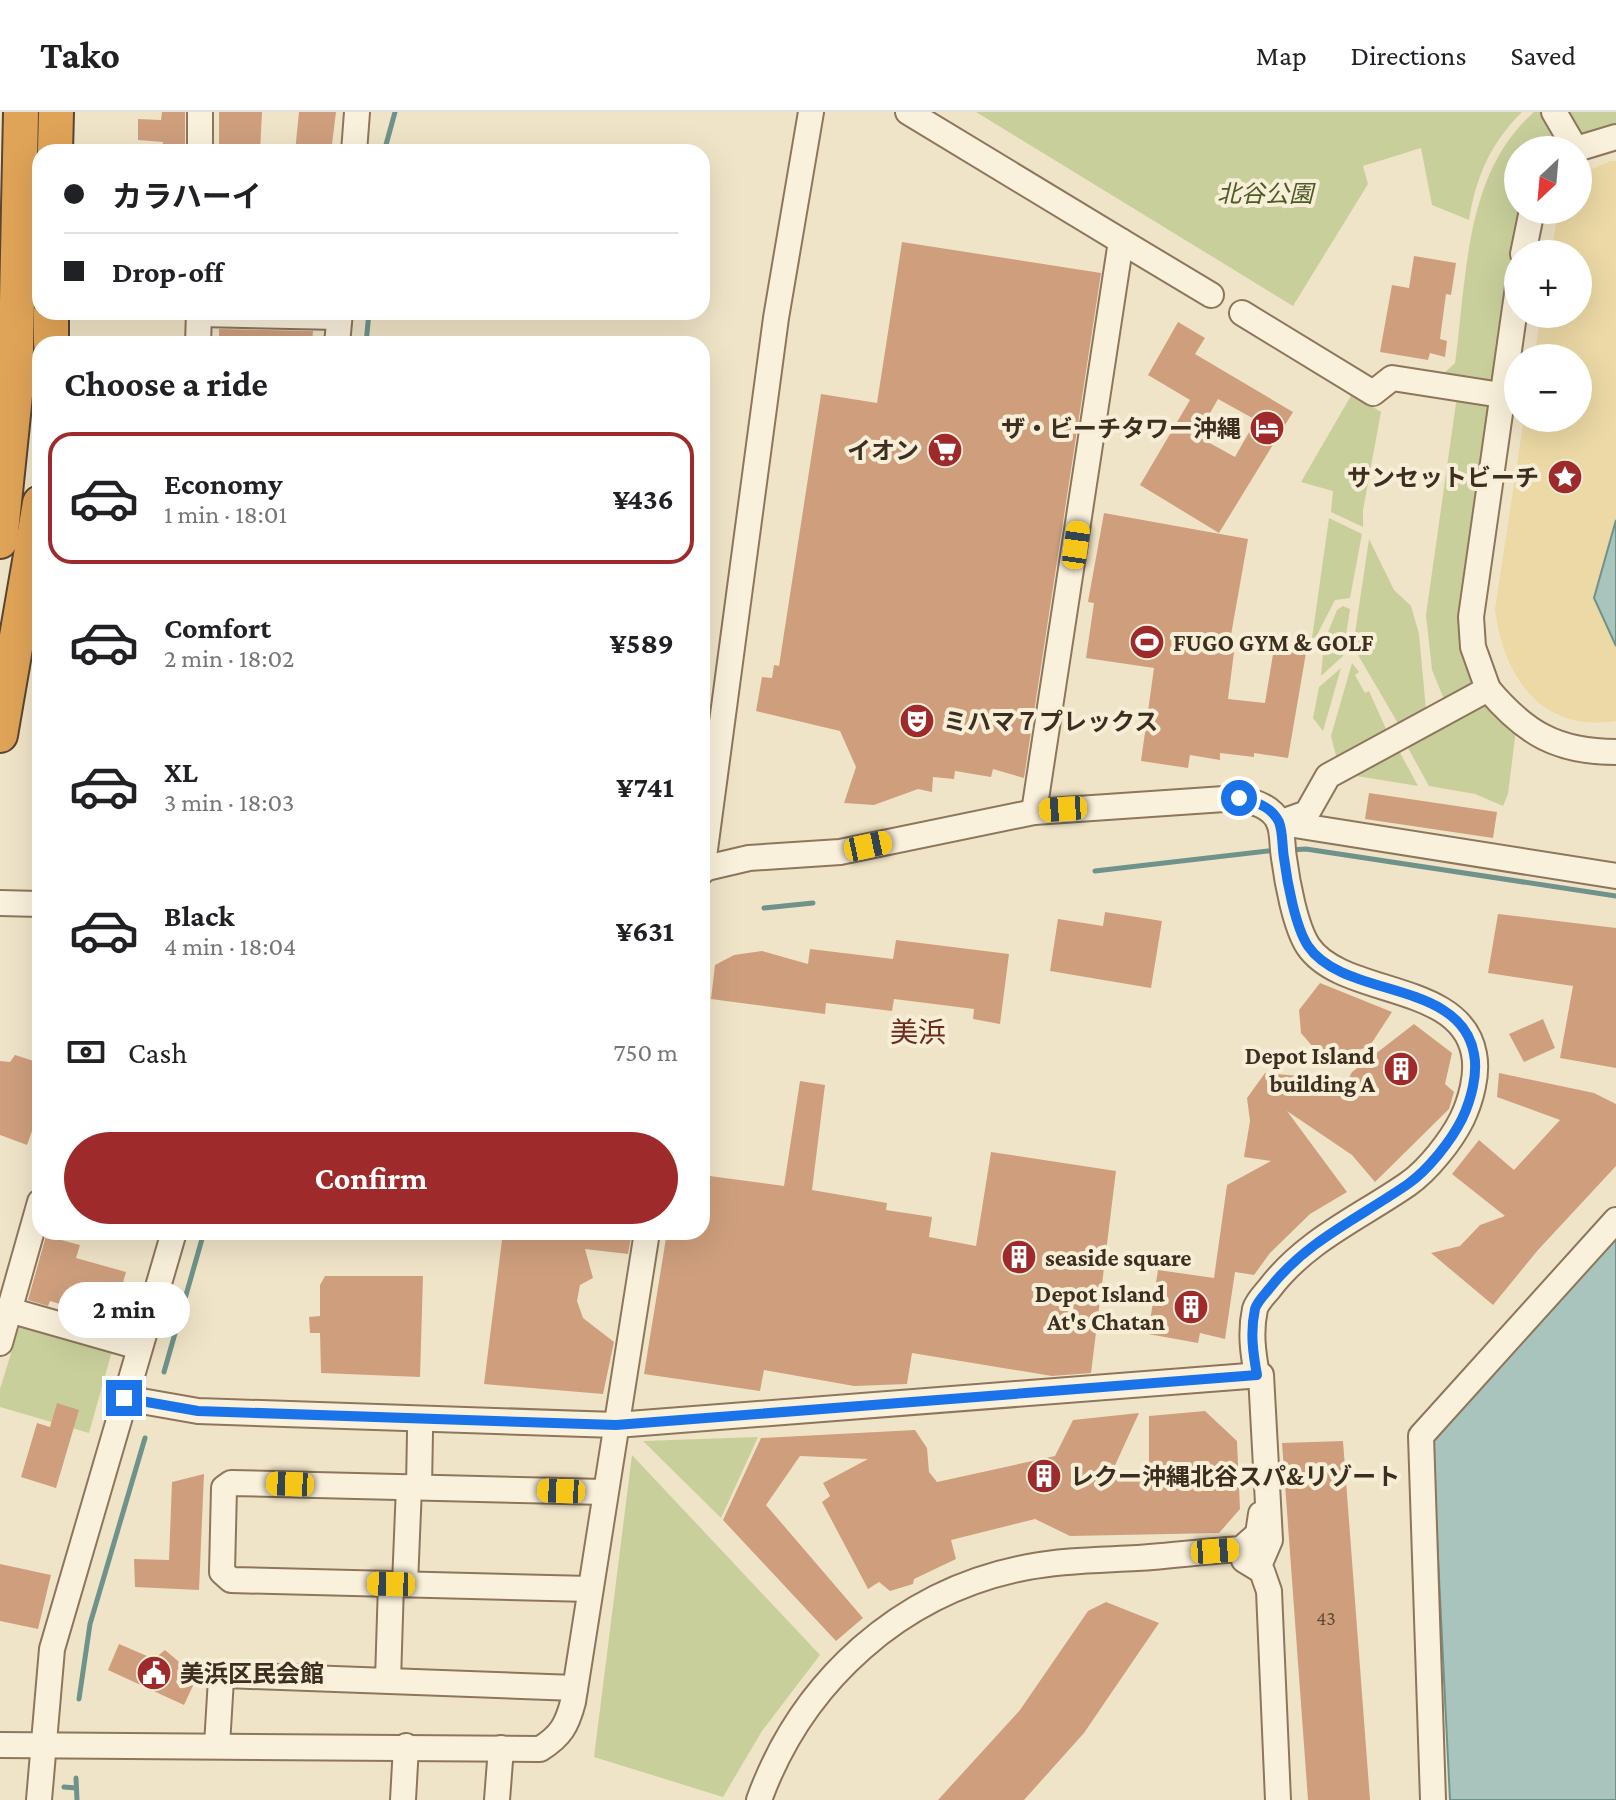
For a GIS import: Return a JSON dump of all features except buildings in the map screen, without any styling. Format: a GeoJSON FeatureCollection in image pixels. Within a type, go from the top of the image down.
{"type":"FeatureCollection","features":[{"type":"Feature","properties":{"kind":"highway"},"geometry":{"type":"LineString","coordinates":[[0,541],[15,395],[21,112]]}},
{"type":"Feature","properties":{"kind":"highway"},"geometry":{"type":"LineString","coordinates":[[55,144],[56,112]]}},
{"type":"Feature","properties":{"kind":"highway"},"geometry":{"type":"LineString","coordinates":[[0,735],[32,549]]}},
{"type":"Feature","properties":{"kind":"street"},"geometry":{"type":"LineString","coordinates":[[200,112],[200,144]]}},
{"type":"Feature","properties":{"kind":"street"},"geometry":{"type":"LineString","coordinates":[[355,144],[357,112]]}},
{"type":"Feature","properties":{"kind":"street"},"geometry":{"type":"LineString","coordinates":[[710,810],[776,318],[811,112]]}},
{"type":"Feature","properties":{"kind":"street"},"geometry":{"type":"LineString","coordinates":[[908,112],[1211,295]]}},
{"type":"Feature","properties":{"kind":"street"},"geometry":{"type":"LineString","coordinates":[[1554,112],[1567,136]]}},
{"type":"Feature","properties":{"kind":"street"},"geometry":{"type":"LineString","coordinates":[[1592,144],[1616,137]]}},
{"type":"Feature","properties":{"kind":"street"},"geometry":{"type":"LineString","coordinates":[[1034,812],[1121,241]]}},
{"type":"Feature","properties":{"kind":"street"},"geometry":{"type":"LineString","coordinates":[[1242,313],[1373,393],[1392,378],[1501,395]]}},
{"type":"Feature","properties":{"kind":"street"},"geometry":{"type":"LineString","coordinates":[[1512,328],[1471,617],[1473,647],[1488,689],[1512,717],[1535,733],[1575,749],[1616,752]]}},
{"type":"Feature","properties":{"kind":"street"},"geometry":{"type":"LineString","coordinates":[[1279,823],[1307,813],[1328,776],[1488,689]]}},
{"type":"Feature","properties":{"kind":"street"},"geometry":{"type":"LineString","coordinates":[[710,868],[749,858],[840,852],[1034,812],[1239,798],[1259,803],[1279,823],[1616,876]]}},
{"type":"Feature","properties":{"kind":"street"},"geometry":{"type":"LineString","coordinates":[[1258,1568],[1270,1540],[1257,1375],[1251,1342],[1256,1306],[1286,1266],[1302,1253],[1340,1225],[1411,1182],[1450,1138],[1463,1117],[1477,1068],[1473,1046],[1464,1028],[1447,1011],[1340,969],[1308,946],[1288,883],[1279,823]]}},
{"type":"Feature","properties":{"kind":"street"},"geometry":{"type":"LineString","coordinates":[[0,903],[32,904]]}},
{"type":"Feature","properties":{"kind":"street"},"geometry":{"type":"LineString","coordinates":[[1433,1800],[1421,1436],[1616,1220]]}},
{"type":"Feature","properties":{"kind":"street"},"geometry":{"type":"LineString","coordinates":[[0,1343],[32,1230]]}},
{"type":"Feature","properties":{"kind":"street"},"geometry":{"type":"LineString","coordinates":[[39,1800],[52,1649],[172,1240]]}},
{"type":"Feature","properties":{"kind":"street"},"geometry":{"type":"LineString","coordinates":[[0,1745],[540,1749],[557,1738],[567,1725],[575,1688],[646,1240]]}},
{"type":"Feature","properties":{"kind":"street"},"geometry":{"type":"LineString","coordinates":[[9,1310],[139,1347]]}},
{"type":"Feature","properties":{"kind":"street"},"geometry":{"type":"LineString","coordinates":[[124,1398],[198,1411],[616,1425],[1257,1375]]}},
{"type":"Feature","properties":{"kind":"street"},"geometry":{"type":"LineString","coordinates":[[759,1800],[790,1732],[827,1681],[874,1636],[917,1608],[976,1580],[1013,1570],[1064,1562],[1241,1549],[1258,1534],[1262,1520],[1257,1375]]}},
{"type":"Feature","properties":{"kind":"street"},"geometry":{"type":"LineString","coordinates":[[388,1680],[420,1432]]}},
{"type":"Feature","properties":{"kind":"street"},"geometry":{"type":"LineString","coordinates":[[590,1589],[231,1580],[222,1572],[224,1488],[231,1483],[605,1492]]}},
{"type":"Feature","properties":{"kind":"street"},"geometry":{"type":"LineString","coordinates":[[1155,1557],[1165,1560],[1235,1558],[1258,1568],[1267,1582],[1278,1800]]}},
{"type":"Feature","properties":{"kind":"street"},"geometry":{"type":"LineString","coordinates":[[217,1745],[221,1679],[226,1675],[575,1688]]}},
{"type":"Feature","properties":{"kind":"street"},"geometry":{"type":"LineString","coordinates":[[403,1800],[406,1746]]}},
{"type":"Feature","properties":{"kind":"street"},"geometry":{"type":"LineString","coordinates":[[497,1800],[501,1748]]}},
{"type":"Feature","properties":{"kind":"green space","name":"北谷公園"},"geometry":{"type":"Polygon","coordinates":[[[976,112],[1522,112],[1501,136],[1486,162],[1469,220],[1432,205],[1421,148],[1363,166],[1368,184],[1293,306],[976,112]]]}},
{"type":"Feature","properties":{"kind":"green space"},"geometry":{"type":"Polygon","coordinates":[[[1534,112],[1543,112],[1553,136],[1512,136],[1534,112]]]}},
{"type":"Feature","properties":{"kind":"green space"},"geometry":{"type":"Polygon","coordinates":[[[1561,112],[1616,112],[1616,130],[1580,136],[1561,112]]]}},
{"type":"Feature","properties":{"kind":"green space"},"geometry":{"type":"Polygon","coordinates":[[[1504,149],[1504,224],[1519,224],[1516,240],[1504,240],[1504,319],[1495,376],[1486,382],[1440,377],[1455,363],[1473,228],[1481,196],[1504,149]]]}},
{"type":"Feature","properties":{"kind":"green space"},"geometry":{"type":"Polygon","coordinates":[[[1352,394],[1381,412],[1363,510],[1363,527],[1331,512],[1333,491],[1301,482],[1352,394]]]}},
{"type":"Feature","properties":{"kind":"green space"},"geometry":{"type":"Polygon","coordinates":[[[1457,396],[1486,403],[1490,408],[1474,679],[1472,685],[1445,702],[1432,670],[1426,615],[1457,396]]]}},
{"type":"Feature","properties":{"kind":"green space"},"geometry":{"type":"Polygon","coordinates":[[[1329,518],[1362,534],[1350,598],[1335,600],[1316,637],[1312,638],[1329,518]]]}},
{"type":"Feature","properties":{"kind":"green space"},"geometry":{"type":"Polygon","coordinates":[[[1369,539],[1394,590],[1411,606],[1419,634],[1426,710],[1399,725],[1358,655],[1354,640],[1369,539]]]}},
{"type":"Feature","properties":{"kind":"green space"},"geometry":{"type":"Polygon","coordinates":[[[1343,606],[1350,609],[1343,656],[1321,676],[1324,642],[1337,610],[1343,606]]]}},
{"type":"Feature","properties":{"kind":"green space"},"geometry":{"type":"Polygon","coordinates":[[[1352,663],[1359,672],[1355,675],[1365,693],[1369,691],[1387,731],[1337,760],[1331,736],[1352,663]]]}},
{"type":"Feature","properties":{"kind":"green space"},"geometry":{"type":"Polygon","coordinates":[[[1341,668],[1323,731],[1313,718],[1319,687],[1341,668]]]}},
{"type":"Feature","properties":{"kind":"green space"},"geometry":{"type":"Polygon","coordinates":[[[1475,704],[1488,704],[1516,730],[1508,794],[1503,806],[1475,794],[1429,786],[1408,748],[1408,744],[1475,704]]]}},
{"type":"Feature","properties":{"kind":"green space"},"geometry":{"type":"Polygon","coordinates":[[[1398,749],[1418,786],[1344,774],[1398,749]]]}},
{"type":"Feature","properties":{"kind":"green space"},"geometry":{"type":"Polygon","coordinates":[[[20,1324],[112,1351],[89,1433],[0,1407],[0,1389],[20,1324]]]}},
{"type":"Feature","properties":{"kind":"green space"},"geometry":{"type":"Polygon","coordinates":[[[757,1437],[721,1518],[643,1441],[757,1437]]]}},
{"type":"Feature","properties":{"kind":"green space"},"geometry":{"type":"Polygon","coordinates":[[[632,1455],[820,1655],[762,1731],[723,1797],[594,1757],[632,1455]]]}},
{"type":"Feature","properties":{"kind":"sand","name":"サンセットビーチ"},"geometry":{"type":"Polygon","coordinates":[[[1616,161],[1616,520],[1594,598],[1616,646],[1616,721],[1590,722],[1567,718],[1547,709],[1530,695],[1507,656],[1495,609],[1522,432],[1592,432],[1592,344],[1536,344],[1539,328],[1592,328],[1592,240],[1553,240],[1556,224],[1592,224],[1592,169],[1616,161]]]}},
{"type":"Feature","properties":{"kind":"water"},"geometry":{"type":"Polygon","coordinates":[[[1616,520],[1616,646],[1594,598],[1616,520]]]}},
{"type":"Feature","properties":{"kind":"water"},"geometry":{"type":"Polygon","coordinates":[[[1616,1230],[1616,1800],[1450,1800],[1432,1437],[1616,1230]]]}},
{"type":"Feature","properties":{"kind":"waterway"},"geometry":{"type":"LineString","coordinates":[[386,144],[395,112]]}},
{"type":"Feature","properties":{"kind":"waterway"},"geometry":{"type":"LineString","coordinates":[[367,336],[368,320]]}},
{"type":"Feature","properties":{"kind":"waterway"},"geometry":{"type":"LineString","coordinates":[[1290,850],[1306,849],[1616,896]]}},
{"type":"Feature","properties":{"kind":"waterway"},"geometry":{"type":"LineString","coordinates":[[1095,871],[1276,850]]}},
{"type":"Feature","properties":{"kind":"waterway"},"geometry":{"type":"LineString","coordinates":[[764,908],[813,903]]}},
{"type":"Feature","properties":{"kind":"waterway"},"geometry":{"type":"LineString","coordinates":[[164,1372],[202,1240]]}},
{"type":"Feature","properties":{"kind":"waterway"},"geometry":{"type":"LineString","coordinates":[[79,1699],[90,1624],[145,1438]]}},
{"type":"Feature","properties":{"kind":"waterway"},"geometry":{"type":"LineString","coordinates":[[76,1778],[77,1800]]}},
{"type":"Feature","properties":{"kind":"waterway"},"geometry":{"type":"LineString","coordinates":[[64,1787],[76,1788]]}},
{"type":"Feature","properties":{"kind":"place","name":"ザ・ビーチタワー沖縄"},"geometry":{"type":"Point","coordinates":[1267,428]}},
{"type":"Feature","properties":{"kind":"place","name":"イオン"},"geometry":{"type":"Point","coordinates":[945,450]}},
{"type":"Feature","properties":{"kind":"place","name":"サンセットビーチ"},"geometry":{"type":"Point","coordinates":[1565,477]}},
{"type":"Feature","properties":{"kind":"place","name":"FUGO GYM & GOLF"},"geometry":{"type":"Point","coordinates":[1147,642]}},
{"type":"Feature","properties":{"kind":"place","name":"ミハマ７プレックス"},"geometry":{"type":"Point","coordinates":[917,721]}},
{"type":"Feature","properties":{"kind":"place","name":"Depot Island building A"},"geometry":{"type":"Point","coordinates":[1401,1069]}},
{"type":"Feature","properties":{"kind":"place","name":"seaside square"},"geometry":{"type":"Point","coordinates":[1019,1257]}},
{"type":"Feature","properties":{"kind":"place","name":"Depot Island At's Chatan"},"geometry":{"type":"Point","coordinates":[1191,1307]}},
{"type":"Feature","properties":{"kind":"place","name":"レクー沖縄北谷スパ&リゾート"},"geometry":{"type":"Point","coordinates":[1044,1476]}},
{"type":"Feature","properties":{"kind":"place","name":"美浜区民会館"},"geometry":{"type":"Point","coordinates":[154,1673]}},
{"type":"Feature","properties":{"kind":"district","name":"美浜"},"geometry":{"type":"Point","coordinates":[918,1032]}},
{"type":"Feature","properties":{"kind":"route"},"geometry":{"type":"LineString","coordinates":[[124,1398],[198,1411],[616,1425],[1257,1375],[1251,1342],[1256,1306],[1286,1266],[1302,1253],[1340,1225],[1411,1182],[1450,1138],[1463,1117],[1477,1068],[1473,1046],[1464,1028],[1447,1011],[1340,969],[1308,946],[1288,883],[1279,823],[1259,803],[1239,798]]}}]}
